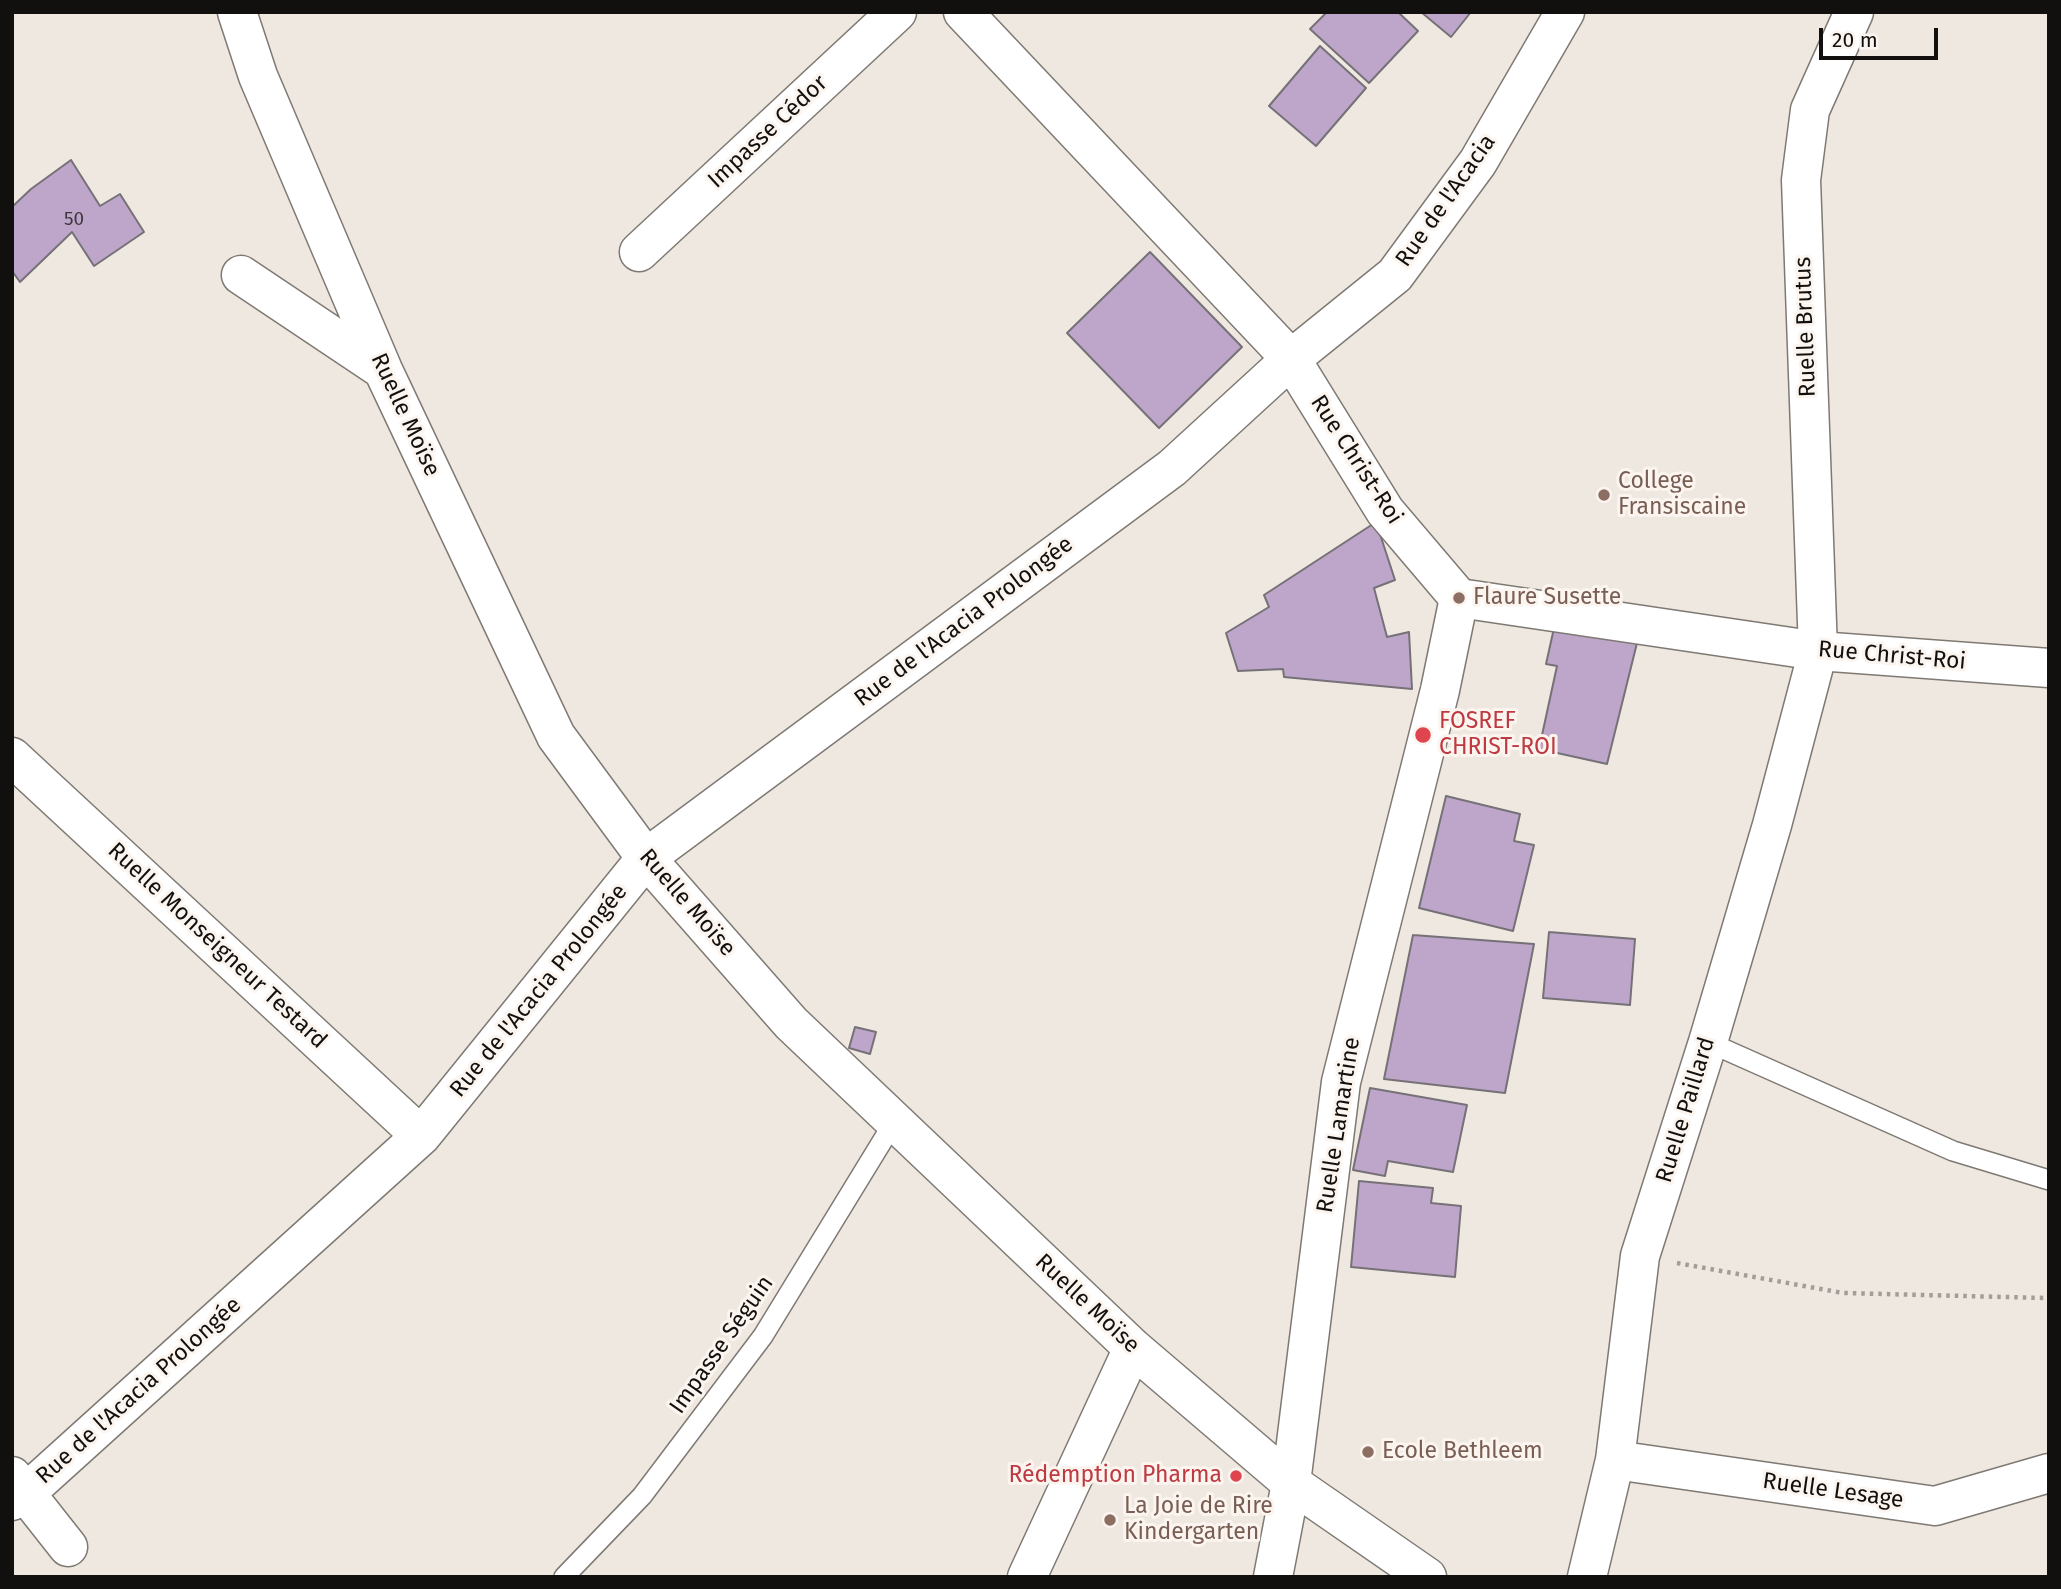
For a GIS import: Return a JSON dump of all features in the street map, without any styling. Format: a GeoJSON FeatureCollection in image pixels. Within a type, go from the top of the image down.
{"type":"FeatureCollection","features":[{"type":"Feature","properties":{"kind":"street","name":"Ruelle Moïse"},"geometry":{"type":"LineString","coordinates":[[237,12],[258,76],[383,370],[556,736],[646,858],[792,1023],[1133,1348],[1291,1483],[1427,1577]]}},
{"type":"Feature","properties":{"kind":"street","name":"Impasse Cédor"},"geometry":{"type":"LineString","coordinates":[[639,252],[897,12]]}},
{"type":"Feature","properties":{"kind":"street","name":"Rue Christ-Roi"},"geometry":{"type":"LineString","coordinates":[[963,12],[1291,359],[1385,511],[1459,598],[1818,651],[2049,668]]}},
{"type":"Feature","properties":{"kind":"street","name":"Rue de l'Acacia"},"geometry":{"type":"LineString","coordinates":[[1291,359],[1395,275],[1478,162],[1565,12]]}},
{"type":"Feature","properties":{"kind":"street","name":"Ruelle Brutus"},"geometry":{"type":"LineString","coordinates":[[1818,651],[1801,180],[1810,110],[1854,12]]}},
{"type":"Feature","properties":{"kind":"street"},"geometry":{"type":"LineString","coordinates":[[242,275],[383,370]]}},
{"type":"Feature","properties":{"kind":"street","name":"Rue de l'Acacia Prolongée"},"geometry":{"type":"LineString","coordinates":[[17,1490],[421,1136],[646,858],[1172,468],[1291,359]]}},
{"type":"Feature","properties":{"kind":"street","name":"Ruelle Lamartine"},"geometry":{"type":"LineString","coordinates":[[1273,1577],[1291,1483],[1341,1082],[1440,690],[1459,598]]}},
{"type":"Feature","properties":{"kind":"street","name":"Ruelle Paillard"},"geometry":{"type":"LineString","coordinates":[[1587,1577],[1615,1460],[1640,1256],[1708,1042],[1772,825],[1818,651]]}},
{"type":"Feature","properties":{"kind":"street","name":"Ruelle Monseigneur Testard"},"geometry":{"type":"LineString","coordinates":[[12,757],[421,1136]]}},
{"type":"Feature","properties":{"kind":"street"},"geometry":{"type":"LineString","coordinates":[[1027,1577],[1133,1348]]}},
{"type":"Feature","properties":{"kind":"street","name":"Ruelle Lesage"},"geometry":{"type":"LineString","coordinates":[[1615,1460],[1935,1506],[2049,1473]]}},
{"type":"Feature","properties":{"kind":"street"},"geometry":{"type":"LineString","coordinates":[[17,1490],[68,1548]]}},
{"type":"Feature","properties":{"kind":"lane"},"geometry":{"type":"LineString","coordinates":[[1708,1042],[1953,1151],[2049,1180]]}},
{"type":"Feature","properties":{"kind":"lane","name":"Impasse Séguin"},"geometry":{"type":"LineString","coordinates":[[564,1577],[642,1496],[763,1336],[894,1122]]}},
{"type":"Feature","properties":{"kind":"path"},"geometry":{"type":"LineString","coordinates":[[1640,1256],[1843,1293],[2045,1298]]}},
{"type":"Feature","properties":{"kind":"building"},"geometry":{"type":"Polygon","coordinates":[[[1327,12],[1398,12],[1418,31],[1369,83],[1310,29],[1327,12]]]}},
{"type":"Feature","properties":{"kind":"building"},"geometry":{"type":"Polygon","coordinates":[[[1421,12],[1471,12],[1451,37],[1421,12]]]}},
{"type":"Feature","properties":{"kind":"building"},"geometry":{"type":"Polygon","coordinates":[[[1320,46],[1366,88],[1316,146],[1269,106],[1320,46]]]}},
{"type":"Feature","properties":{"kind":"building"},"geometry":{"type":"Polygon","coordinates":[[[71,160],[100,206],[120,194],[144,232],[94,266],[72,232],[20,282],[12,271],[12,207],[31,189],[71,160]]]}},
{"type":"Feature","properties":{"kind":"building"},"geometry":{"type":"Polygon","coordinates":[[[1150,252],[1242,347],[1159,428],[1067,333],[1150,252]]]}},
{"type":"Feature","properties":{"kind":"building"},"geometry":{"type":"Polygon","coordinates":[[[1376,522],[1395,580],[1374,588],[1387,637],[1409,632],[1412,689],[1284,677],[1283,669],[1238,671],[1226,633],[1269,607],[1264,595],[1376,522]]]}},
{"type":"Feature","properties":{"kind":"building"},"geometry":{"type":"Polygon","coordinates":[[[1554,628],[1637,643],[1607,764],[1539,749],[1557,666],[1546,664],[1554,628]]]}},
{"type":"Feature","properties":{"kind":"building"},"geometry":{"type":"Polygon","coordinates":[[[1446,796],[1520,814],[1514,841],[1534,845],[1513,931],[1419,908],[1446,796]]]}},
{"type":"Feature","properties":{"kind":"building"},"geometry":{"type":"Polygon","coordinates":[[[1549,932],[1635,939],[1630,1005],[1543,998],[1549,932]]]}},
{"type":"Feature","properties":{"kind":"building"},"geometry":{"type":"Polygon","coordinates":[[[1413,935],[1534,944],[1505,1093],[1384,1079],[1413,935]]]}},
{"type":"Feature","properties":{"kind":"building"},"geometry":{"type":"Polygon","coordinates":[[[855,1027],[876,1032],[870,1054],[849,1048],[855,1027]]]}},
{"type":"Feature","properties":{"kind":"building"},"geometry":{"type":"Polygon","coordinates":[[[1370,1088],[1467,1105],[1453,1172],[1388,1161],[1385,1176],[1353,1170],[1370,1088]]]}},
{"type":"Feature","properties":{"kind":"building"},"geometry":{"type":"Polygon","coordinates":[[[1359,1181],[1433,1188],[1431,1203],[1461,1206],[1455,1277],[1351,1267],[1359,1181]]]}},
{"type":"Feature","properties":{"kind":"place","name":"College Fransiscaine"},"geometry":{"type":"Point","coordinates":[1604,495]}},
{"type":"Feature","properties":{"kind":"place","name":"Flaure Susette"},"geometry":{"type":"Point","coordinates":[1459,598]}},
{"type":"Feature","properties":{"kind":"place","name":"FOSREF CHRIST-ROI"},"geometry":{"type":"Point","coordinates":[1423,735]}},
{"type":"Feature","properties":{"kind":"place","name":"Ecole Bethleem"},"geometry":{"type":"Point","coordinates":[1368,1452]}},
{"type":"Feature","properties":{"kind":"place","name":"Rédemption Pharma"},"geometry":{"type":"Point","coordinates":[1236,1476]}},
{"type":"Feature","properties":{"kind":"place","name":"La Joie de Rire Kindergarten"},"geometry":{"type":"Point","coordinates":[1110,1520]}}]}
